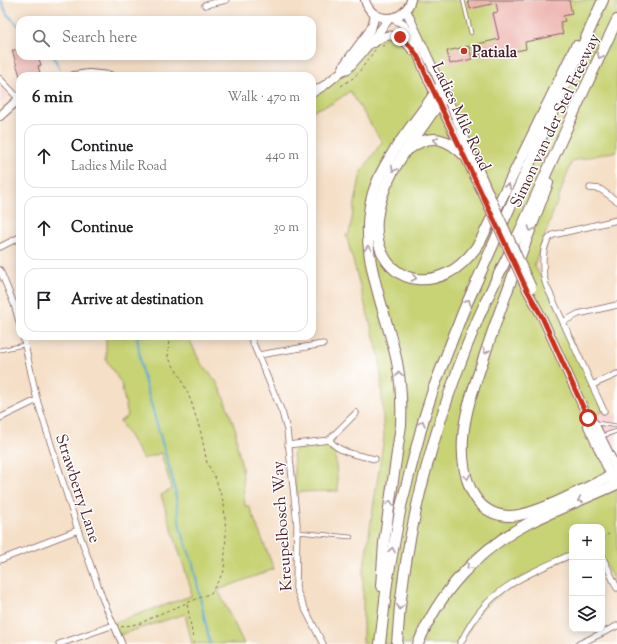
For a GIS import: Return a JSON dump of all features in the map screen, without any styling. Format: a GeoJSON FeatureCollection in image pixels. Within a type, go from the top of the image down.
{"type":"FeatureCollection","features":[{"type":"Feature","properties":{"kind":"highway"},"geometry":{"type":"LineString","coordinates":[[440,94],[405,152],[392,170],[383,192],[377,219],[378,243],[384,258],[394,270],[403,276],[414,279],[425,280],[437,277],[456,268],[472,253],[480,242],[579,39],[602,0]]}},
{"type":"Feature","properties":{"kind":"highway","name":"Simon van der Stel Freeway"},"geometry":{"type":"LineString","coordinates":[[380,642],[387,583],[401,506],[424,418],[434,387],[463,312],[602,0]]}},
{"type":"Feature","properties":{"kind":"highway","name":"Simon van der Stel Freeway"},"geometry":{"type":"LineString","coordinates":[[397,644],[401,602],[410,543],[425,477],[442,416],[478,320],[617,20]]}},
{"type":"Feature","properties":{"kind":"highway"},"geometry":{"type":"LineString","coordinates":[[380,642],[379,621],[382,571],[402,407],[400,380],[396,361],[368,254],[368,218],[373,193],[382,170],[440,94]]}},
{"type":"Feature","properties":{"kind":"highway"},"geometry":{"type":"LineString","coordinates":[[579,100],[493,331],[472,394],[463,438],[464,464],[468,485],[474,496],[489,510],[507,516],[531,512],[616,479]]}},
{"type":"Feature","properties":{"kind":"highway"},"geometry":{"type":"LineString","coordinates":[[405,152],[420,142],[436,139],[450,144],[465,156]]}},
{"type":"Feature","properties":{"kind":"highway"},"geometry":{"type":"LineString","coordinates":[[418,644],[434,611],[448,590],[487,550],[527,524],[616,479]]}},
{"type":"Feature","properties":{"kind":"main road"},"geometry":{"type":"LineString","coordinates":[[365,0],[368,8],[375,15],[384,18],[391,18]]}},
{"type":"Feature","properties":{"kind":"main road"},"geometry":{"type":"LineString","coordinates":[[316,91],[342,71],[348,69],[391,18],[406,10],[412,1]]}},
{"type":"Feature","properties":{"kind":"main road","name":"Ladies Mile Road"},"geometry":{"type":"LineString","coordinates":[[406,10],[465,156],[489,201]]}},
{"type":"Feature","properties":{"kind":"main road"},"geometry":{"type":"LineString","coordinates":[[342,71],[344,65],[368,33],[375,15]]}},
{"type":"Feature","properties":{"kind":"main road","name":"Ladies Mile Road"},"geometry":{"type":"LineString","coordinates":[[391,18],[402,23],[406,28],[425,73],[440,94],[542,317],[591,421],[601,437],[616,479]]}},
{"type":"Feature","properties":{"kind":"main road"},"geometry":{"type":"LineString","coordinates":[[362,53],[383,36],[397,36],[407,42],[420,59]]}},
{"type":"Feature","properties":{"kind":"main road"},"geometry":{"type":"LineString","coordinates":[[0,116],[16,102]]}},
{"type":"Feature","properties":{"kind":"main road","name":"Ladies Mile Road"},"geometry":{"type":"LineString","coordinates":[[591,421],[588,426],[616,479]]}},
{"type":"Feature","properties":{"kind":"street"},"geometry":{"type":"LineString","coordinates":[[205,5],[226,0]]}},
{"type":"Feature","properties":{"kind":"street"},"geometry":{"type":"LineString","coordinates":[[0,79],[16,95]]}},
{"type":"Feature","properties":{"kind":"street"},"geometry":{"type":"LineString","coordinates":[[590,188],[600,189],[617,201]]}},
{"type":"Feature","properties":{"kind":"street"},"geometry":{"type":"LineString","coordinates":[[604,411],[546,285],[543,268],[544,249],[549,237],[553,235],[617,220]]}},
{"type":"Feature","properties":{"kind":"street"},"geometry":{"type":"LineString","coordinates":[[0,247],[16,239]]}},
{"type":"Feature","properties":{"kind":"street"},"geometry":{"type":"LineString","coordinates":[[0,270],[16,311]]}},
{"type":"Feature","properties":{"kind":"street"},"geometry":{"type":"LineString","coordinates":[[563,322],[578,314],[617,305]]}},
{"type":"Feature","properties":{"kind":"street","name":"Strawberry Lane"},"geometry":{"type":"LineString","coordinates":[[23,340],[37,400],[78,530],[122,644]]}},
{"type":"Feature","properties":{"kind":"street","name":"Kreupelbosch Way"},"geometry":{"type":"LineString","coordinates":[[252,340],[285,421],[297,532],[297,594],[323,644]]}},
{"type":"Feature","properties":{"kind":"street"},"geometry":{"type":"LineString","coordinates":[[258,355],[323,344]]}},
{"type":"Feature","properties":{"kind":"street"},"geometry":{"type":"LineString","coordinates":[[592,385],[617,374]]}},
{"type":"Feature","properties":{"kind":"street"},"geometry":{"type":"LineString","coordinates":[[0,418],[37,400]]}},
{"type":"Feature","properties":{"kind":"street"},"geometry":{"type":"LineString","coordinates":[[288,445],[329,440],[356,413]]}},
{"type":"Feature","properties":{"kind":"street"},"geometry":{"type":"LineString","coordinates":[[329,440],[334,446],[342,451],[375,459]]}},
{"type":"Feature","properties":{"kind":"street"},"geometry":{"type":"LineString","coordinates":[[0,560],[78,530]]}},
{"type":"Feature","properties":{"kind":"street"},"geometry":{"type":"LineString","coordinates":[[460,644],[467,629],[481,610],[496,594],[518,579],[569,555]]}},
{"type":"Feature","properties":{"kind":"street"},"geometry":{"type":"LineString","coordinates":[[604,560],[617,588]]}},
{"type":"Feature","properties":{"kind":"street"},"geometry":{"type":"LineString","coordinates":[[59,644],[114,625]]}},
{"type":"Feature","properties":{"kind":"street"},"geometry":{"type":"LineString","coordinates":[[579,644],[617,626]]}},
{"type":"Feature","properties":{"kind":"lane"},"geometry":{"type":"LineString","coordinates":[[464,0],[472,33]]}},
{"type":"Feature","properties":{"kind":"lane"},"geometry":{"type":"LineString","coordinates":[[0,350],[24,345]]}},
{"type":"Feature","properties":{"kind":"lane"},"geometry":{"type":"LineString","coordinates":[[591,421],[617,426]]}},
{"type":"Feature","properties":{"kind":"lane"},"geometry":{"type":"LineString","coordinates":[[601,437],[617,431]]}},
{"type":"Feature","properties":{"kind":"lane"},"geometry":{"type":"LineString","coordinates":[[297,532],[352,536]]}},
{"type":"Feature","properties":{"kind":"path"},"geometry":{"type":"LineString","coordinates":[[382,46],[388,44]]}},
{"type":"Feature","properties":{"kind":"path"},"geometry":{"type":"LineString","coordinates":[[341,86],[354,78],[375,49]]}},
{"type":"Feature","properties":{"kind":"path"},"geometry":{"type":"LineString","coordinates":[[114,625],[122,627],[141,623],[157,615],[204,597],[211,593],[224,571],[226,535],[224,504],[215,477],[207,463],[201,433],[191,401],[181,378],[168,357],[169,340]]}},
{"type":"Feature","properties":{"kind":"path"},"geometry":{"type":"LineString","coordinates":[[605,537],[612,532]]}},
{"type":"Feature","properties":{"kind":"path"},"geometry":{"type":"LineString","coordinates":[[187,603],[194,644]]}},
{"type":"Feature","properties":{"kind":"shaded area"},"geometry":{"type":"Polygon","coordinates":[[[0,86],[9,95],[0,103],[0,86]]]}},
{"type":"Feature","properties":{"kind":"shaded area"},"geometry":{"type":"Polygon","coordinates":[[[608,409],[611,415],[617,413],[617,470],[588,418],[608,409]]]}},
{"type":"Feature","properties":{"kind":"green space"},"geometry":{"type":"Polygon","coordinates":[[[411,0],[617,0],[617,151],[572,161],[534,265],[546,285],[604,411],[588,418],[617,470],[617,588],[605,562],[605,524],[569,524],[569,555],[518,579],[481,610],[460,644],[363,644],[363,574],[384,437],[380,359],[346,235],[349,234],[361,172],[382,142],[350,91],[333,103],[316,109],[316,90],[379,38],[397,36],[420,59],[541,314],[532,288],[410,19],[411,0]]]}},
{"type":"Feature","properties":{"kind":"green space"},"geometry":{"type":"Polygon","coordinates":[[[106,340],[190,340],[200,362],[216,381],[223,395],[236,431],[237,446],[242,467],[245,506],[249,506],[274,569],[218,590],[244,644],[192,644],[185,614],[119,635],[113,623],[191,596],[191,589],[161,495],[172,489],[161,453],[143,459],[120,421],[128,416],[121,383],[106,360],[106,340]]]}},
{"type":"Feature","properties":{"kind":"green space"},"geometry":{"type":"Polygon","coordinates":[[[321,445],[337,450],[335,452],[338,491],[296,492],[293,453],[298,448],[321,445]]]}},
{"type":"Feature","properties":{"kind":"building"},"geometry":{"type":"Polygon","coordinates":[[[468,0],[569,0],[572,14],[563,16],[565,21],[560,22],[563,34],[525,42],[526,49],[481,57],[478,44],[499,39],[493,13],[498,12],[496,3],[470,9],[468,0]]]}},
{"type":"Feature","properties":{"kind":"building"},"geometry":{"type":"Polygon","coordinates":[[[469,46],[472,59],[450,64],[447,51],[469,46]]]}},
{"type":"Feature","properties":{"kind":"building"},"geometry":{"type":"Polygon","coordinates":[[[12,50],[16,50],[16,60],[39,60],[41,65],[38,66],[40,72],[19,72],[12,50]]]}},
{"type":"Feature","properties":{"kind":"waterway"},"geometry":{"type":"LineString","coordinates":[[1,0],[7,14],[16,23]]}},
{"type":"Feature","properties":{"kind":"waterway"},"geometry":{"type":"LineString","coordinates":[[55,60],[60,69]]}},
{"type":"Feature","properties":{"kind":"waterway"},"geometry":{"type":"LineString","coordinates":[[138,340],[142,372],[174,484],[180,527],[193,564],[210,644]]}},
{"type":"Feature","properties":{"kind":"place","name":"Patiala"},"geometry":{"type":"Point","coordinates":[464,51]}},
{"type":"Feature","properties":{"kind":"route"},"geometry":{"type":"LineString","coordinates":[[400,37],[407,42],[420,59],[425,73],[440,102],[527,290],[542,317],[588,418]]}}]}
